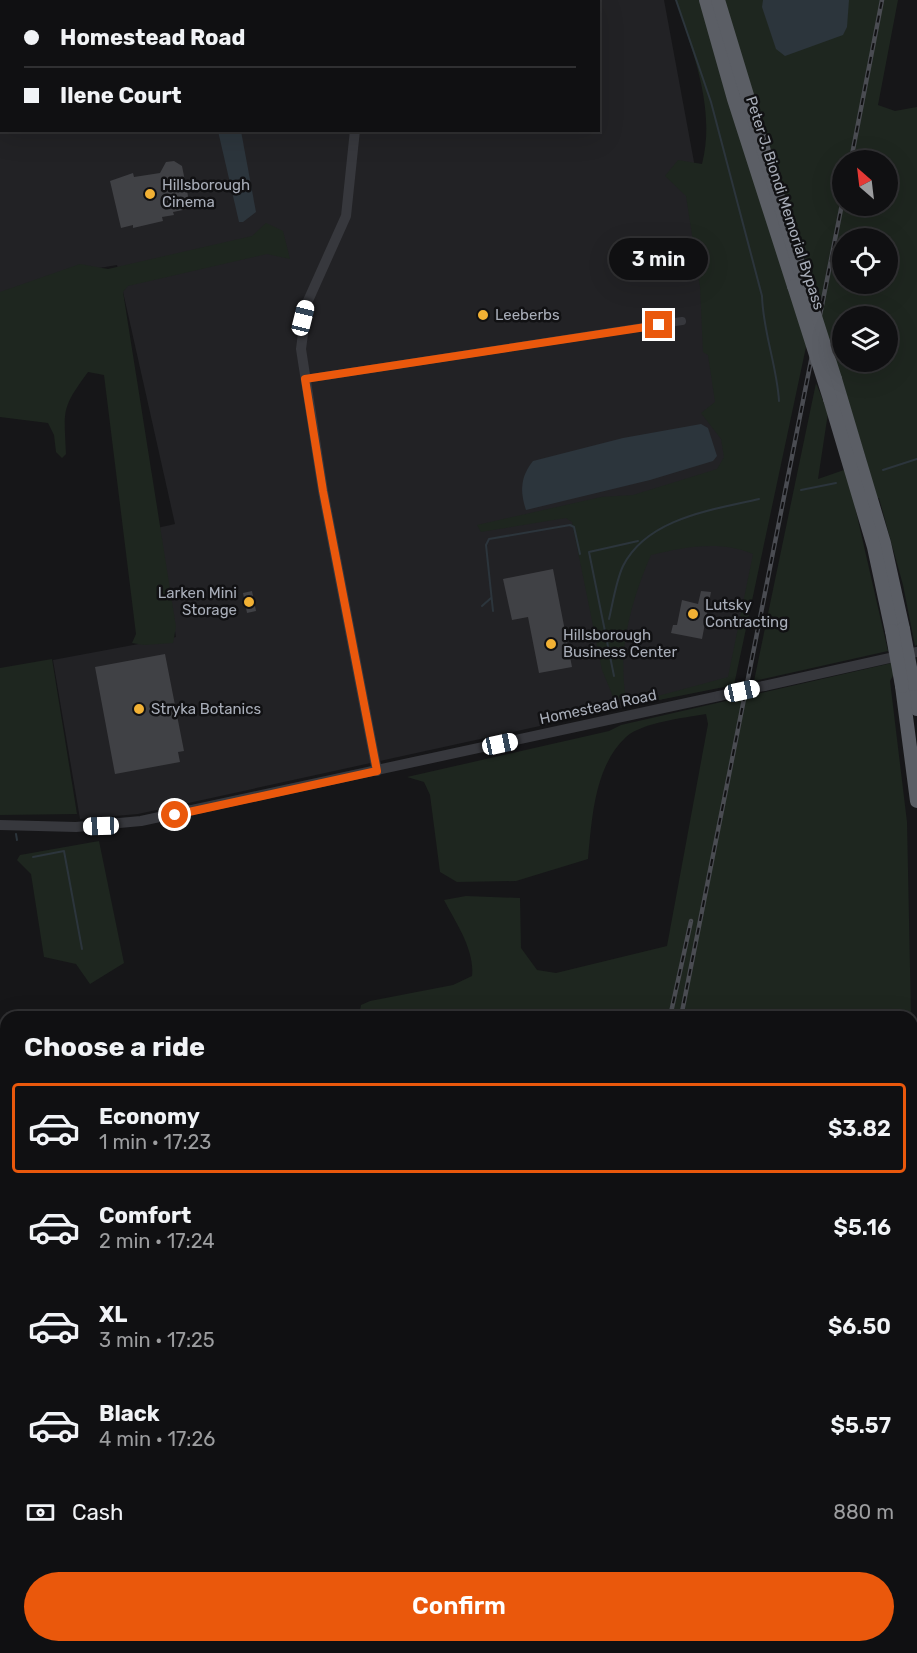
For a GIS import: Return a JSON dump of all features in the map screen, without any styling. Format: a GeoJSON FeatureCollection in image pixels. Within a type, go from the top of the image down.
{"type":"FeatureCollection","features":[{"type":"Feature","properties":{"kind":"highway","name":"Peter J. Biondi Memorial Bypass"},"geometry":{"type":"LineString","coordinates":[[706,0],[734,99],[798,281],[836,380],[884,543],[908,685],[917,801]]}},
{"type":"Feature","properties":{"kind":"highway","name":"Peter J. Biondi Memorial Bypass"},"geometry":{"type":"LineString","coordinates":[[718,0],[830,399],[898,630]]}},
{"type":"Feature","properties":{"kind":"highway","name":"Peter J. Biondi Memorial Bypass"},"geometry":{"type":"LineString","coordinates":[[908,685],[917,709]]}},
{"type":"Feature","properties":{"kind":"street"},"geometry":{"type":"LineString","coordinates":[[355,132],[346,216],[339,236],[313,289],[303,318],[301,349],[323,491],[377,771]]}},
{"type":"Feature","properties":{"kind":"street"},"geometry":{"type":"LineString","coordinates":[[305,379],[682,321]]}},
{"type":"Feature","properties":{"kind":"street","name":"Homestead Road"},"geometry":{"type":"LineString","coordinates":[[0,825],[76,827],[128,824],[917,652]]}},
{"type":"Feature","properties":{"kind":"shaded area"},"geometry":{"type":"Polygon","coordinates":[[[600,0],[664,0],[762,529],[731,684],[138,814],[80,819],[53,660],[176,637],[157,528],[175,524],[117,265],[64,274],[0,295],[0,132],[600,132],[600,0]]]}},
{"type":"Feature","properties":{"kind":"shaded area"},"geometry":{"type":"Polygon","coordinates":[[[676,0],[898,0],[878,105],[895,111],[917,107],[917,645],[915,646],[903,585],[879,498],[855,507],[888,651],[754,681],[816,383],[828,413],[818,479],[867,462],[839,372],[898,372],[898,306],[832,306],[832,351],[816,300],[734,685],[659,700],[658,696],[728,677],[753,554],[728,547],[690,547],[651,555],[632,607],[628,625],[623,662],[626,698],[614,699],[602,670],[572,522],[566,518],[481,532],[477,525],[601,497],[633,495],[717,469],[724,457],[721,439],[701,413],[715,402],[708,355],[703,352],[700,287],[686,196],[665,176],[678,160],[702,164],[706,143],[706,122],[701,81],[676,0]]]}},
{"type":"Feature","properties":{"kind":"shaded area"},"geometry":{"type":"Polygon","coordinates":[[[763,0],[849,0],[847,27],[843,35],[785,56],[776,49],[762,7],[763,0]]]}},
{"type":"Feature","properties":{"kind":"shaded area"},"geometry":{"type":"Polygon","coordinates":[[[218,132],[241,132],[256,212],[243,222],[239,222],[218,132]]]}},
{"type":"Feature","properties":{"kind":"shaded area"},"geometry":{"type":"Polygon","coordinates":[[[266,223],[283,231],[290,259],[267,254],[128,286],[123,292],[176,627],[173,643],[144,645],[132,643],[136,634],[104,375],[88,372],[73,394],[66,410],[66,454],[62,458],[56,452],[54,435],[48,423],[0,417],[0,292],[80,264],[108,269],[252,236],[266,223]]]}},
{"type":"Feature","properties":{"kind":"shaded area"},"geometry":{"type":"Polygon","coordinates":[[[701,424],[708,428],[717,456],[713,461],[650,480],[526,510],[522,485],[533,461],[623,438],[701,424]]]}},
{"type":"Feature","properties":{"kind":"shaded area"},"geometry":{"type":"Polygon","coordinates":[[[52,659],[77,814],[0,815],[0,668],[52,659]]]}},
{"type":"Feature","properties":{"kind":"shaded area"},"geometry":{"type":"Polygon","coordinates":[[[892,663],[894,674],[890,681],[907,822],[911,1011],[360,1011],[361,1005],[370,1001],[453,985],[472,976],[468,947],[444,900],[466,896],[520,898],[521,948],[537,970],[556,973],[667,946],[708,724],[706,714],[653,724],[626,737],[615,749],[607,763],[596,794],[588,859],[516,881],[457,882],[440,872],[430,795],[424,782],[407,777],[609,731],[621,725],[892,663]]]}},
{"type":"Feature","properties":{"kind":"shaded area"},"geometry":{"type":"Polygon","coordinates":[[[99,841],[124,963],[90,984],[76,964],[44,957],[31,874],[17,860],[20,855],[99,841]]]}},
{"type":"Feature","properties":{"kind":"building","name":"Hillsborough Cinema"},"geometry":{"type":"Polygon","coordinates":[[[174,161],[182,166],[190,206],[173,212],[174,215],[162,217],[163,221],[133,228],[133,225],[121,228],[110,181],[133,173],[134,177],[160,173],[166,162],[174,161]]]}},
{"type":"Feature","properties":{"kind":"building","name":"Hillsborough Business Center"},"geometry":{"type":"Polygon","coordinates":[[[553,569],[572,667],[539,673],[528,617],[512,620],[503,579],[553,569]]]}},
{"type":"Feature","properties":{"kind":"building","name":"Larken Mini Storage"},"geometry":{"type":"Polygon","coordinates":[[[252,591],[256,611],[247,613],[243,593],[252,591]]]}},
{"type":"Feature","properties":{"kind":"building","name":"Lutsky Contracting"},"geometry":{"type":"Polygon","coordinates":[[[701,591],[711,592],[702,639],[671,633],[673,625],[677,625],[682,600],[698,604],[701,591]]]}},
{"type":"Feature","properties":{"kind":"building","name":"Stryka Botanics"},"geometry":{"type":"Polygon","coordinates":[[[165,654],[184,751],[178,752],[180,762],[115,774],[95,667],[165,654]]]}},
{"type":"Feature","properties":{"kind":"waterway"},"geometry":{"type":"LineString","coordinates":[[676,0],[711,102],[762,296],[779,401]]}},
{"type":"Feature","properties":{"kind":"waterway"},"geometry":{"type":"LineString","coordinates":[[883,470],[917,459]]}},
{"type":"Feature","properties":{"kind":"waterway"},"geometry":{"type":"LineString","coordinates":[[801,490],[836,483]]}},
{"type":"Feature","properties":{"kind":"waterway"},"geometry":{"type":"LineString","coordinates":[[609,619],[623,566],[634,550],[648,537],[664,527],[702,512],[759,499]]}},
{"type":"Feature","properties":{"kind":"waterway"},"geometry":{"type":"LineString","coordinates":[[493,611],[486,545],[489,539],[570,525],[574,527],[580,554]]}},
{"type":"Feature","properties":{"kind":"waterway"},"geometry":{"type":"LineString","coordinates":[[614,676],[589,552],[638,541]]}},
{"type":"Feature","properties":{"kind":"waterway"},"geometry":{"type":"LineString","coordinates":[[482,606],[491,598]]}},
{"type":"Feature","properties":{"kind":"waterway"},"geometry":{"type":"LineString","coordinates":[[16,834],[17,840]]}},
{"type":"Feature","properties":{"kind":"waterway"},"geometry":{"type":"LineString","coordinates":[[33,857],[64,851],[82,949]]}},
{"type":"Feature","properties":{"kind":"railway"},"geometry":{"type":"LineString","coordinates":[[853,150],[882,0]]}},
{"type":"Feature","properties":{"kind":"railway"},"geometry":{"type":"LineString","coordinates":[[682,1011],[840,216]]}},
{"type":"Feature","properties":{"kind":"railway"},"geometry":{"type":"LineString","coordinates":[[671,1011],[691,921]]}},
{"type":"Feature","properties":{"kind":"place","name":"Hillsborough Cinema"},"geometry":{"type":"Point","coordinates":[150,194]}},
{"type":"Feature","properties":{"kind":"place","name":"Leeberbs"},"geometry":{"type":"Point","coordinates":[483,315]}},
{"type":"Feature","properties":{"kind":"place","name":"Larken Mini Storage"},"geometry":{"type":"Point","coordinates":[249,602]}},
{"type":"Feature","properties":{"kind":"place","name":"Lutsky Contracting"},"geometry":{"type":"Point","coordinates":[693,614]}},
{"type":"Feature","properties":{"kind":"place","name":"Hillsborough Business Center"},"geometry":{"type":"Point","coordinates":[551,644]}},
{"type":"Feature","properties":{"kind":"place","name":"Stryka Botanics"},"geometry":{"type":"Point","coordinates":[139,709]}},
{"type":"Feature","properties":{"kind":"route"},"geometry":{"type":"LineString","coordinates":[[175,815],[377,771],[323,491],[305,379],[659,325]]}}]}
